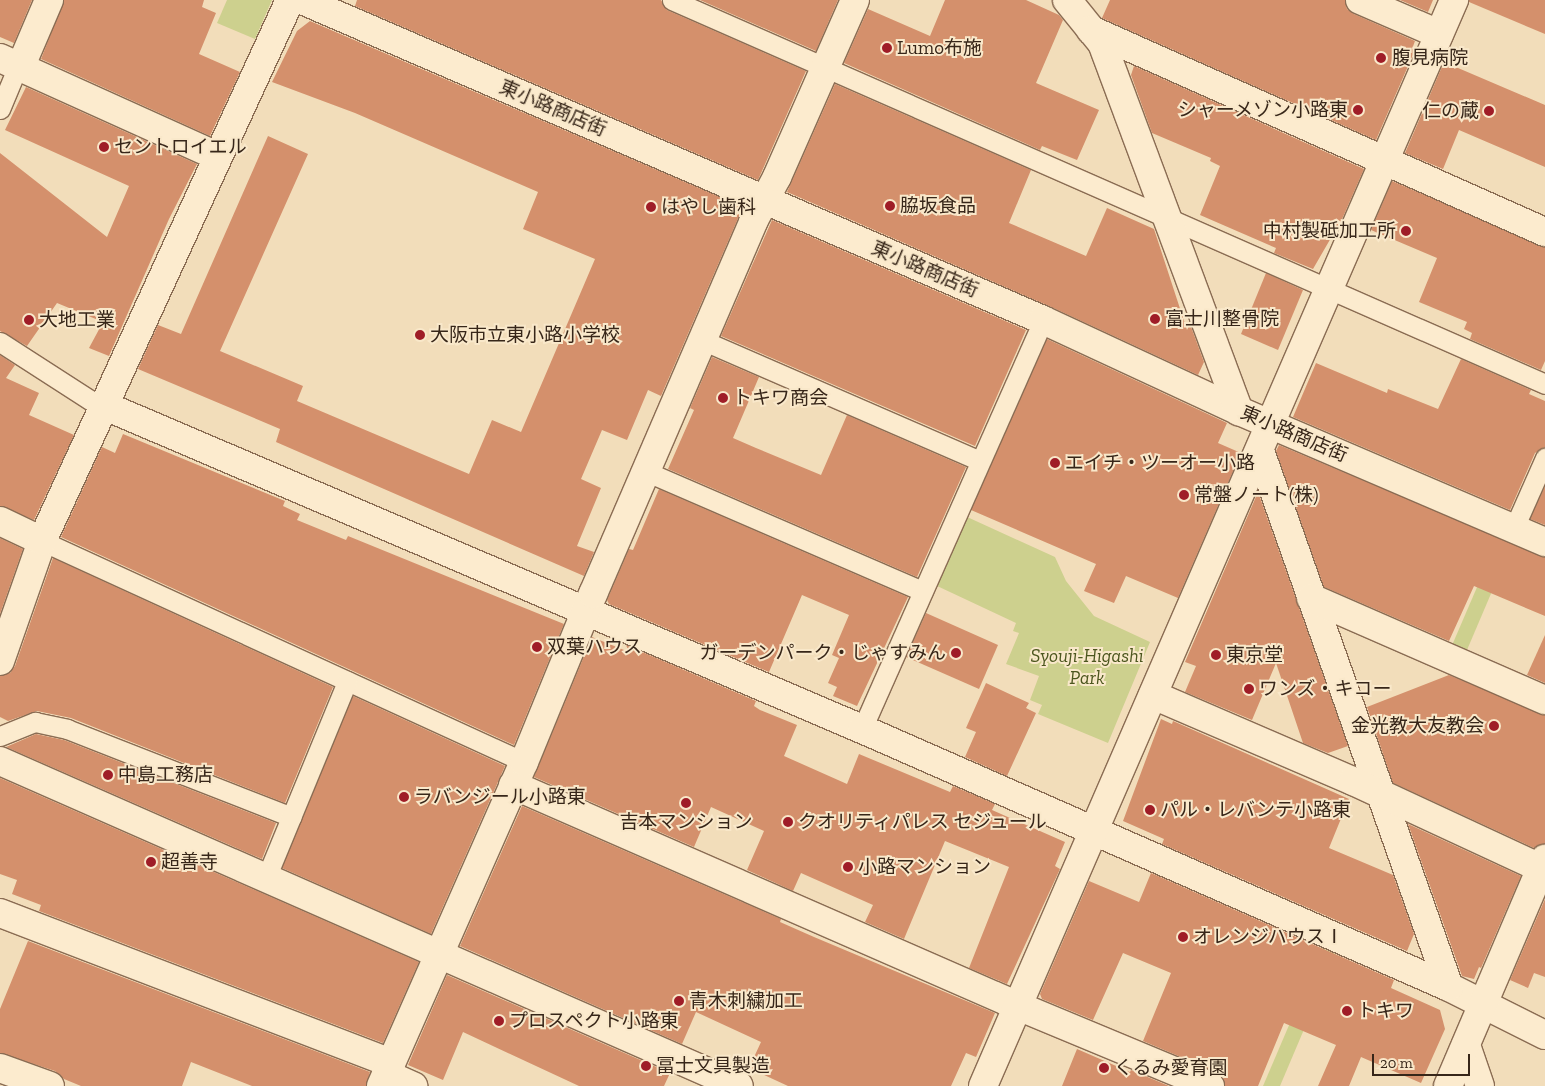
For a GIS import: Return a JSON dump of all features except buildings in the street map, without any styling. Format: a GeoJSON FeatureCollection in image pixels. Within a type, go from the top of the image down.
{"type":"FeatureCollection","features":[{"type":"Feature","properties":{"kind":"street"},"geometry":{"type":"LineString","coordinates":[[49,0],[13,64],[217,156]]}},
{"type":"Feature","properties":{"kind":"street"},"geometry":{"type":"LineString","coordinates":[[0,661],[42,541],[290,0]]}},
{"type":"Feature","properties":{"kind":"street","name":"東小路商店街"},"geometry":{"type":"LineString","coordinates":[[302,0],[1043,320],[1240,411],[1545,542]]}},
{"type":"Feature","properties":{"kind":"street"},"geometry":{"type":"LineString","coordinates":[[386,1075],[437,954],[519,774],[585,612],[702,340],[855,0]]}},
{"type":"Feature","properties":{"kind":"street"},"geometry":{"type":"LineString","coordinates":[[1067,0],[1102,43],[1240,411]]}},
{"type":"Feature","properties":{"kind":"street"},"geometry":{"type":"LineString","coordinates":[[1360,0],[1439,34]]}},
{"type":"Feature","properties":{"kind":"street"},"geometry":{"type":"LineString","coordinates":[[983,1086],[1272,424],[1454,0]]}},
{"type":"Feature","properties":{"kind":"street"},"geometry":{"type":"LineString","coordinates":[[1091,30],[1545,232]]}},
{"type":"Feature","properties":{"kind":"street"},"geometry":{"type":"LineString","coordinates":[[103,405],[862,729],[1449,987],[1545,1035]]}},
{"type":"Feature","properties":{"kind":"street"},"geometry":{"type":"LineString","coordinates":[[1260,450],[1449,987]]}},
{"type":"Feature","properties":{"kind":"street"},"geometry":{"type":"LineString","coordinates":[[0,521],[42,541]]}},
{"type":"Feature","properties":{"kind":"street"},"geometry":{"type":"LineString","coordinates":[[1311,598],[1545,700]]}},
{"type":"Feature","properties":{"kind":"street"},"geometry":{"type":"LineString","coordinates":[[1153,695],[1544,866],[1448,1086]]}},
{"type":"Feature","properties":{"kind":"street"},"geometry":{"type":"LineString","coordinates":[[0,761],[739,1086]]}},
{"type":"Feature","properties":{"kind":"street"},"geometry":{"type":"LineString","coordinates":[[519,774],[1018,1006],[1210,1086]]}},
{"type":"Feature","properties":{"kind":"street"},"geometry":{"type":"LineString","coordinates":[[0,913],[413,1086]]}},
{"type":"Feature","properties":{"kind":"street"},"geometry":{"type":"LineString","coordinates":[[1466,1045],[1480,1086]]}},
{"type":"Feature","properties":{"kind":"street"},"geometry":{"type":"LineString","coordinates":[[0,1068],[50,1086]]}},
{"type":"Feature","properties":{"kind":"lane"},"geometry":{"type":"LineString","coordinates":[[672,0],[1167,216],[1545,384]]}},
{"type":"Feature","properties":{"kind":"lane"},"geometry":{"type":"LineString","coordinates":[[0,109],[13,64]]}},
{"type":"Feature","properties":{"kind":"lane"},"geometry":{"type":"LineString","coordinates":[[862,729],[1043,320]]}},
{"type":"Feature","properties":{"kind":"lane"},"geometry":{"type":"LineString","coordinates":[[702,340],[980,461]]}},
{"type":"Feature","properties":{"kind":"lane"},"geometry":{"type":"LineString","coordinates":[[0,342],[90,400],[103,405]]}},
{"type":"Feature","properties":{"kind":"lane"},"geometry":{"type":"LineString","coordinates":[[1514,528],[1545,458]]}},
{"type":"Feature","properties":{"kind":"lane"},"geometry":{"type":"LineString","coordinates":[[645,471],[922,591]]}},
{"type":"Feature","properties":{"kind":"lane"},"geometry":{"type":"LineString","coordinates":[[42,541],[347,680],[519,774]]}},
{"type":"Feature","properties":{"kind":"lane"},"geometry":{"type":"LineString","coordinates":[[266,878],[347,680]]}},
{"type":"Feature","properties":{"kind":"lane"},"geometry":{"type":"LineString","coordinates":[[0,736],[35,722],[67,729],[291,817]]}},
{"type":"Feature","properties":{"kind":"green space"},"geometry":{"type":"Polygon","coordinates":[[[227,0],[272,0],[255,39],[217,23],[227,0]]]}},
{"type":"Feature","properties":{"kind":"green space","name":"Syouji-Higashi Park"},"geometry":{"type":"Polygon","coordinates":[[[965,516],[1055,557],[1066,581],[1094,616],[1150,642],[1108,743],[1038,714],[1042,705],[1030,700],[1039,676],[1006,664],[1019,633],[1013,631],[1016,623],[935,585],[965,516]]]}},
{"type":"Feature","properties":{"kind":"green space"},"geometry":{"type":"Polygon","coordinates":[[[1499,536],[1513,542],[1464,657],[1450,650],[1499,536]]]}},
{"type":"Feature","properties":{"kind":"green space"},"geometry":{"type":"Polygon","coordinates":[[[1322,948],[1336,954],[1280,1086],[1263,1086],[1322,948]]]}},
{"type":"Feature","properties":{"kind":"place","name":"Lumo布施"},"geometry":{"type":"Point","coordinates":[887,48]}},
{"type":"Feature","properties":{"kind":"place","name":"腹見病院"},"geometry":{"type":"Point","coordinates":[1381,58]}},
{"type":"Feature","properties":{"kind":"place","name":"シャーメゾン小路東"},"geometry":{"type":"Point","coordinates":[1358,110]}},
{"type":"Feature","properties":{"kind":"place","name":"仁の蔵"},"geometry":{"type":"Point","coordinates":[1489,111]}},
{"type":"Feature","properties":{"kind":"place","name":"セントロイエル"},"geometry":{"type":"Point","coordinates":[104,147]}},
{"type":"Feature","properties":{"kind":"place","name":"脇坂食品"},"geometry":{"type":"Point","coordinates":[890,206]}},
{"type":"Feature","properties":{"kind":"place","name":"はやし歯科"},"geometry":{"type":"Point","coordinates":[651,207]}},
{"type":"Feature","properties":{"kind":"place","name":"中村製砥加工所"},"geometry":{"type":"Point","coordinates":[1406,231]}},
{"type":"Feature","properties":{"kind":"place","name":"富士川整骨院"},"geometry":{"type":"Point","coordinates":[1155,319]}},
{"type":"Feature","properties":{"kind":"place","name":"大地工業"},"geometry":{"type":"Point","coordinates":[29,320]}},
{"type":"Feature","properties":{"kind":"place","name":"大阪市立東小路小学校"},"geometry":{"type":"Point","coordinates":[420,335]}},
{"type":"Feature","properties":{"kind":"place","name":"トキワ商会"},"geometry":{"type":"Point","coordinates":[723,398]}},
{"type":"Feature","properties":{"kind":"place","name":"エイチ・ツーオー小路"},"geometry":{"type":"Point","coordinates":[1055,463]}},
{"type":"Feature","properties":{"kind":"place","name":"常盤ノート(株)"},"geometry":{"type":"Point","coordinates":[1184,495]}},
{"type":"Feature","properties":{"kind":"place","name":"双葉ハウス"},"geometry":{"type":"Point","coordinates":[537,647]}},
{"type":"Feature","properties":{"kind":"place","name":"ガーデンパーク・じゃすみん"},"geometry":{"type":"Point","coordinates":[956,653]}},
{"type":"Feature","properties":{"kind":"place","name":"東京堂"},"geometry":{"type":"Point","coordinates":[1216,655]}},
{"type":"Feature","properties":{"kind":"place","name":"ワンズ・キコー"},"geometry":{"type":"Point","coordinates":[1249,689]}},
{"type":"Feature","properties":{"kind":"place","name":"金光教大友教会"},"geometry":{"type":"Point","coordinates":[1494,726]}},
{"type":"Feature","properties":{"kind":"place","name":"中島工務店"},"geometry":{"type":"Point","coordinates":[108,775]}},
{"type":"Feature","properties":{"kind":"place","name":"ラバンジール小路東"},"geometry":{"type":"Point","coordinates":[404,797]}},
{"type":"Feature","properties":{"kind":"place","name":"吉本マンション"},"geometry":{"type":"Point","coordinates":[686,803]}},
{"type":"Feature","properties":{"kind":"place","name":"パル・レバンテ小路東"},"geometry":{"type":"Point","coordinates":[1150,810]}},
{"type":"Feature","properties":{"kind":"place","name":"クオリティパレス セジュール"},"geometry":{"type":"Point","coordinates":[788,822]}},
{"type":"Feature","properties":{"kind":"place","name":"超善寺"},"geometry":{"type":"Point","coordinates":[151,862]}},
{"type":"Feature","properties":{"kind":"place","name":"小路マンション"},"geometry":{"type":"Point","coordinates":[848,867]}},
{"type":"Feature","properties":{"kind":"place","name":"オレンジハウスⅠ"},"geometry":{"type":"Point","coordinates":[1183,937]}},
{"type":"Feature","properties":{"kind":"place","name":"青木刺繍加工"},"geometry":{"type":"Point","coordinates":[679,1001]}},
{"type":"Feature","properties":{"kind":"place","name":"トキワ"},"geometry":{"type":"Point","coordinates":[1347,1011]}},
{"type":"Feature","properties":{"kind":"place","name":"プロスペクト小路東"},"geometry":{"type":"Point","coordinates":[499,1021]}},
{"type":"Feature","properties":{"kind":"place","name":"冨士文具製造"},"geometry":{"type":"Point","coordinates":[646,1066]}},
{"type":"Feature","properties":{"kind":"place","name":"くるみ愛育園"},"geometry":{"type":"Point","coordinates":[1104,1068]}}]}
